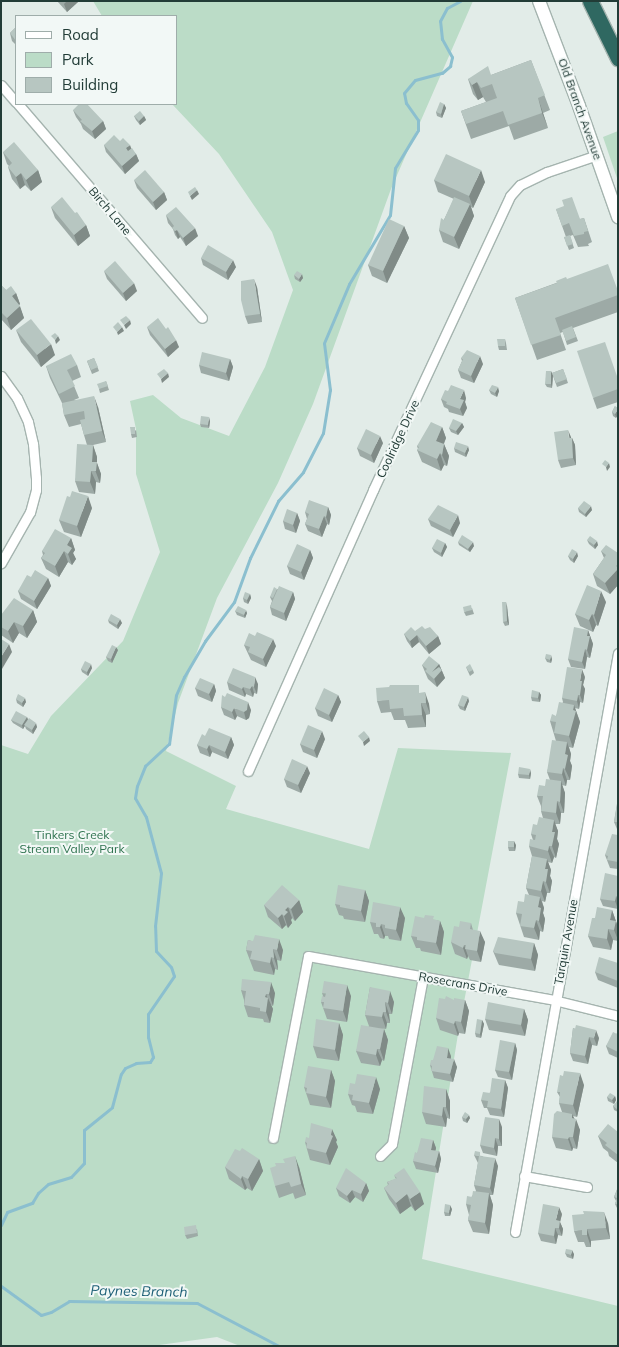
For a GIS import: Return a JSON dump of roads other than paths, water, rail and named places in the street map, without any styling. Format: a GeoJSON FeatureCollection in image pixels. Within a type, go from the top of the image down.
{"type":"FeatureCollection","features":[{"type":"Feature","properties":{"kind":"highway"},"geometry":{"type":"LineString","coordinates":[[590,1],[618,58]]}},
{"type":"Feature","properties":{"kind":"main road","name":"Old Branch Avenue"},"geometry":{"type":"LineString","coordinates":[[539,1],[597,155],[618,217]]}},
{"type":"Feature","properties":{"kind":"street","name":"Birch Lane"},"geometry":{"type":"LineString","coordinates":[[1,85],[15,101]]}},
{"type":"Feature","properties":{"kind":"street","name":"Birch Lane"},"geometry":{"type":"LineString","coordinates":[[19,105],[202,318]]}},
{"type":"Feature","properties":{"kind":"street","name":"Coolridge Drive"},"geometry":{"type":"LineString","coordinates":[[248,771],[374,490],[465,297],[510,196],[520,186],[547,172],[597,155]]}},
{"type":"Feature","properties":{"kind":"street"},"geometry":{"type":"LineString","coordinates":[[1,376],[17,398],[28,422],[33,444],[36,478],[36,490],[30,512],[1,563]]}},
{"type":"Feature","properties":{"kind":"street","name":"Tarquin Avenue"},"geometry":{"type":"LineString","coordinates":[[515,1232],[554,1000],[618,654]]}},
{"type":"Feature","properties":{"kind":"street","name":"Rosecrans Drive"},"geometry":{"type":"LineString","coordinates":[[273,1138],[308,956],[554,1000],[618,1016]]}},
{"type":"Feature","properties":{"kind":"street"},"geometry":{"type":"LineString","coordinates":[[380,1156],[392,1144],[423,977]]}},
{"type":"Feature","properties":{"kind":"street"},"geometry":{"type":"LineString","coordinates":[[524,1176],[587,1187]]}},
{"type":"Feature","properties":{"kind":"waterway"},"geometry":{"type":"LineString","coordinates":[[1,1225],[7,1212],[32,1203],[38,1193],[48,1184],[71,1177],[84,1163],[84,1130],[112,1107],[121,1074],[125,1068],[136,1063],[150,1062],[153,1057],[148,1037],[148,1014],[174,976],[171,967],[156,951],[155,926],[161,873],[146,817],[135,798],[137,786],[145,766],[169,744],[176,695],[184,677],[205,641],[234,602],[250,558],[278,501],[303,472],[323,433],[330,390],[324,343],[349,284],[390,215],[395,168],[418,130],[418,120],[406,103],[404,93],[415,80],[442,73],[450,66],[452,57],[442,39],[440,21],[447,8],[460,1]]}},
{"type":"Feature","properties":{"kind":"waterway","name":"Paynes Branch"},"geometry":{"type":"LineString","coordinates":[[1,1286],[41,1315],[51,1312],[69,1301],[197,1303],[279,1346]]}},
{"type":"Feature","properties":{"kind":"park label","name":"Tinkers Creek Stream Valley Park"},"geometry":{"type":"Point","coordinates":[72,842]}}]}
